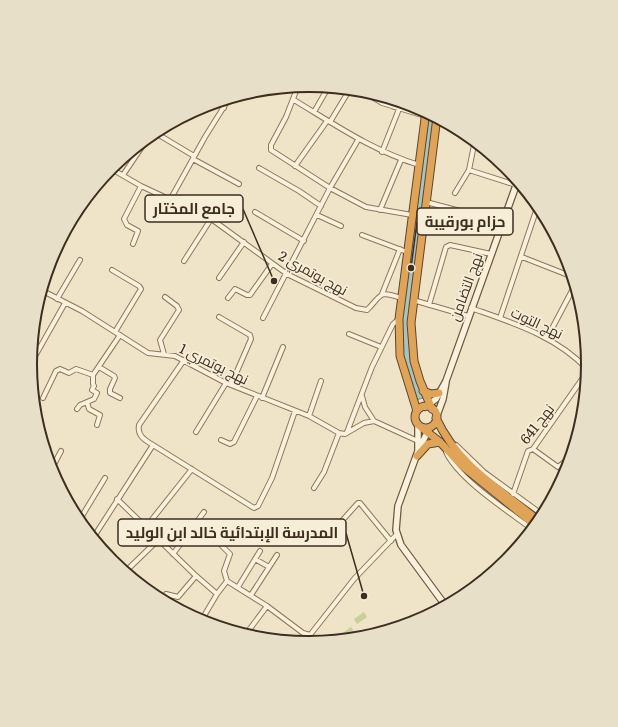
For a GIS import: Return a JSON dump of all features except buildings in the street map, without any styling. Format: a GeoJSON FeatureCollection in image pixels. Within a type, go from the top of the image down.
{"type":"FeatureCollection","features":[{"type":"Feature","properties":{"kind":"highway"},"geometry":{"type":"LineString","coordinates":[[425,118],[412,215],[403,250],[399,319],[400,356],[417,411],[415,418],[461,465],[530,521]]}},
{"type":"Feature","properties":{"kind":"highway"},"geometry":{"type":"LineString","coordinates":[[436,124],[413,300],[411,327],[412,351],[423,391],[429,406],[444,433],[459,455],[480,474],[534,517]]}},
{"type":"Feature","properties":{"kind":"highway"},"geometry":{"type":"LineString","coordinates":[[423,391],[431,394],[439,393]]}},
{"type":"Feature","properties":{"kind":"highway"},"geometry":{"type":"LineString","coordinates":[[417,411],[429,406]]}},
{"type":"Feature","properties":{"kind":"highway"},"geometry":{"type":"LineString","coordinates":[[425,428],[434,424],[436,418]]}},
{"type":"Feature","properties":{"kind":"highway"},"geometry":{"type":"LineString","coordinates":[[418,454],[423,443],[442,445]]}},
{"type":"Feature","properties":{"kind":"street"},"geometry":{"type":"LineString","coordinates":[[296,92],[294,100],[271,148],[273,152],[330,188],[366,206],[380,210],[412,215]]}},
{"type":"Feature","properties":{"kind":"street"},"geometry":{"type":"LineString","coordinates":[[314,112],[326,92]]}},
{"type":"Feature","properties":{"kind":"street"},"geometry":{"type":"LineString","coordinates":[[296,166],[329,122],[347,94]]}},
{"type":"Feature","properties":{"kind":"street"},"geometry":{"type":"LineString","coordinates":[[294,100],[358,140],[401,160],[419,165]]}},
{"type":"Feature","properties":{"kind":"street"},"geometry":{"type":"LineString","coordinates":[[380,101],[399,109],[411,111]]}},
{"type":"Feature","properties":{"kind":"street"},"geometry":{"type":"LineString","coordinates":[[170,200],[193,157],[226,105]]}},
{"type":"Feature","properties":{"kind":"street"},"geometry":{"type":"LineString","coordinates":[[382,152],[399,109]]}},
{"type":"Feature","properties":{"kind":"street"},"geometry":{"type":"LineString","coordinates":[[160,136],[239,184]]}},
{"type":"Feature","properties":{"kind":"street"},"geometry":{"type":"LineString","coordinates":[[263,318],[330,188],[358,140]]}},
{"type":"Feature","properties":{"kind":"street"},"geometry":{"type":"LineString","coordinates":[[455,193],[469,170],[474,147]]}},
{"type":"Feature","properties":{"kind":"street"},"geometry":{"type":"LineString","coordinates":[[123,175],[139,152]]}},
{"type":"Feature","properties":{"kind":"street"},"geometry":{"type":"LineString","coordinates":[[380,210],[401,160]]}},
{"type":"Feature","properties":{"kind":"street"},"geometry":{"type":"LineString","coordinates":[[259,168],[299,191],[321,206]]}},
{"type":"Feature","properties":{"kind":"street"},"geometry":{"type":"LineString","coordinates":[[469,170],[510,180]]}},
{"type":"Feature","properties":{"kind":"street","name":"نهج بوتمري 2"},"geometry":{"type":"LineString","coordinates":[[116,172],[141,186],[211,219],[287,274],[363,311],[368,309],[382,294]]}},
{"type":"Feature","properties":{"kind":"street"},"geometry":{"type":"LineString","coordinates":[[133,244],[138,231],[127,225],[124,219],[141,186]]}},
{"type":"Feature","properties":{"kind":"street","name":"نهج التضامن"},"geometry":{"type":"LineString","coordinates":[[436,418],[443,399],[446,381],[468,316],[516,187]]}},
{"type":"Feature","properties":{"kind":"street"},"geometry":{"type":"LineString","coordinates":[[426,202],[502,222]]}},
{"type":"Feature","properties":{"kind":"street"},"geometry":{"type":"LineString","coordinates":[[255,212],[304,241]]}},
{"type":"Feature","properties":{"kind":"street"},"geometry":{"type":"LineString","coordinates":[[500,318],[522,257],[536,213]]}},
{"type":"Feature","properties":{"kind":"street"},"geometry":{"type":"LineString","coordinates":[[317,215],[341,226]]}},
{"type":"Feature","properties":{"kind":"street"},"geometry":{"type":"LineString","coordinates":[[184,261],[211,219]]}},
{"type":"Feature","properties":{"kind":"street"},"geometry":{"type":"LineString","coordinates":[[362,235],[403,250],[382,294],[386,293],[401,298]]}},
{"type":"Feature","properties":{"kind":"street"},"geometry":{"type":"LineString","coordinates":[[219,278],[244,242]]}},
{"type":"Feature","properties":{"kind":"street"},"geometry":{"type":"LineString","coordinates":[[429,305],[446,247],[450,245],[490,254]]}},
{"type":"Feature","properties":{"kind":"street"},"geometry":{"type":"LineString","coordinates":[[522,257],[566,274]]}},
{"type":"Feature","properties":{"kind":"street"},"geometry":{"type":"LineString","coordinates":[[57,299],[80,260]]}},
{"type":"Feature","properties":{"kind":"street"},"geometry":{"type":"LineString","coordinates":[[228,298],[236,289],[247,296],[250,295],[272,264]]}},
{"type":"Feature","properties":{"kind":"street"},"geometry":{"type":"LineString","coordinates":[[112,270],[139,286],[141,289],[115,332]]}},
{"type":"Feature","properties":{"kind":"street","name":"نهج بوتمري 1"},"geometry":{"type":"LineString","coordinates":[[46,293],[115,332],[148,353],[164,354],[184,360],[231,385],[309,416],[339,433]]}},
{"type":"Feature","properties":{"kind":"street"},"geometry":{"type":"LineString","coordinates":[[547,338],[572,293]]}},
{"type":"Feature","properties":{"kind":"street"},"geometry":{"type":"LineString","coordinates":[[164,354],[160,340],[179,310],[177,306],[165,297]]}},
{"type":"Feature","properties":{"kind":"street"},"geometry":{"type":"LineString","coordinates":[[413,300],[468,316]]}},
{"type":"Feature","properties":{"kind":"street"},"geometry":{"type":"LineString","coordinates":[[38,350],[65,303]]}},
{"type":"Feature","properties":{"kind":"street","name":"نهج التوت"},"geometry":{"type":"LineString","coordinates":[[471,308],[500,318],[547,338],[581,363]]}},
{"type":"Feature","properties":{"kind":"street"},"geometry":{"type":"LineString","coordinates":[[219,317],[250,335],[251,339],[231,385]]}},
{"type":"Feature","properties":{"kind":"street"},"geometry":{"type":"LineString","coordinates":[[347,433],[381,347],[393,324],[399,319]]}},
{"type":"Feature","properties":{"kind":"street"},"geometry":{"type":"LineString","coordinates":[[349,334],[381,347]]}},
{"type":"Feature","properties":{"kind":"street"},"geometry":{"type":"LineString","coordinates":[[77,410],[80,405],[94,399],[97,393],[92,390],[94,386],[92,384],[94,375],[120,335]]}},
{"type":"Feature","properties":{"kind":"street"},"geometry":{"type":"LineString","coordinates":[[221,440],[230,444],[234,442],[260,397],[283,347]]}},
{"type":"Feature","properties":{"kind":"street"},"geometry":{"type":"LineString","coordinates":[[184,360],[139,426],[138,431],[141,437],[153,445],[254,508],[258,506],[272,478],[295,411]]}},
{"type":"Feature","properties":{"kind":"street"},"geometry":{"type":"LineString","coordinates":[[100,367],[114,376],[115,378],[110,392],[120,398]]}},
{"type":"Feature","properties":{"kind":"street"},"geometry":{"type":"LineString","coordinates":[[43,398],[56,371],[60,369],[69,373],[76,369],[94,375]]}},
{"type":"Feature","properties":{"kind":"street"},"geometry":{"type":"LineString","coordinates":[[309,416],[321,381]]}},
{"type":"Feature","properties":{"kind":"street","name":"نهج التضامن"},"geometry":{"type":"LineString","coordinates":[[429,406],[446,381]]}},
{"type":"Feature","properties":{"kind":"street"},"geometry":{"type":"LineString","coordinates":[[196,432],[226,382]]}},
{"type":"Feature","properties":{"kind":"street","name":"نهج 641"},"geometry":{"type":"LineString","coordinates":[[513,494],[528,451],[533,450],[580,382]]}},
{"type":"Feature","properties":{"kind":"street"},"geometry":{"type":"LineString","coordinates":[[362,395],[365,407],[374,421]]}},
{"type":"Feature","properties":{"kind":"street"},"geometry":{"type":"LineString","coordinates":[[87,402],[89,409],[100,415],[97,425]]}},
{"type":"Feature","properties":{"kind":"street"},"geometry":{"type":"LineString","coordinates":[[314,488],[324,472],[339,433],[347,433],[367,422],[374,421],[423,443]]}},
{"type":"Feature","properties":{"kind":"street"},"geometry":{"type":"LineString","coordinates":[[423,443],[425,428]]}},
{"type":"Feature","properties":{"kind":"street"},"geometry":{"type":"LineString","coordinates":[[423,443],[425,428]]}},
{"type":"Feature","properties":{"kind":"street"},"geometry":{"type":"LineString","coordinates":[[444,433],[484,472],[538,511]]}},
{"type":"Feature","properties":{"kind":"street"},"geometry":{"type":"LineString","coordinates":[[96,533],[153,445]]}},
{"type":"Feature","properties":{"kind":"street"},"geometry":{"type":"LineString","coordinates":[[442,445],[453,464],[466,477],[528,525]]}},
{"type":"Feature","properties":{"kind":"street"},"geometry":{"type":"LineString","coordinates":[[533,450],[558,467],[562,464]]}},
{"type":"Feature","properties":{"kind":"street"},"geometry":{"type":"LineString","coordinates":[[55,462],[61,451]]}},
{"type":"Feature","properties":{"kind":"street"},"geometry":{"type":"LineString","coordinates":[[418,454],[398,506],[396,516],[396,535],[401,545],[442,601]]}},
{"type":"Feature","properties":{"kind":"street"},"geometry":{"type":"LineString","coordinates":[[146,527],[192,469]]}},
{"type":"Feature","properties":{"kind":"street"},"geometry":{"type":"LineString","coordinates":[[83,515],[105,478]]}},
{"type":"Feature","properties":{"kind":"street"},"geometry":{"type":"LineString","coordinates":[[117,499],[158,540],[217,594]]}},
{"type":"Feature","properties":{"kind":"street"},"geometry":{"type":"LineString","coordinates":[[340,524],[356,505],[360,503],[391,541]]}},
{"type":"Feature","properties":{"kind":"street"},"geometry":{"type":"LineString","coordinates":[[173,554],[204,512]]}},
{"type":"Feature","properties":{"kind":"street"},"geometry":{"type":"LineString","coordinates":[[222,546],[230,554],[224,571],[227,581],[251,595],[303,633],[310,634],[354,579],[396,535]]}},
{"type":"Feature","properties":{"kind":"street"},"geometry":{"type":"LineString","coordinates":[[130,568],[158,540]]}},
{"type":"Feature","properties":{"kind":"street"},"geometry":{"type":"LineString","coordinates":[[238,587],[260,552]]}},
{"type":"Feature","properties":{"kind":"street"},"geometry":{"type":"LineString","coordinates":[[251,595],[277,555]]}},
{"type":"Feature","properties":{"kind":"street"},"geometry":{"type":"LineString","coordinates":[[255,559],[269,567]]}},
{"type":"Feature","properties":{"kind":"street"},"geometry":{"type":"LineString","coordinates":[[166,594],[178,598],[196,576]]}},
{"type":"Feature","properties":{"kind":"street"},"geometry":{"type":"LineString","coordinates":[[205,615],[227,581]]}},
{"type":"Feature","properties":{"kind":"street"},"geometry":{"type":"LineString","coordinates":[[250,629],[267,606]]}},
{"type":"Feature","properties":{"kind":"green space"},"geometry":{"type":"Polygon","coordinates":[[[364,612],[367,617],[357,624],[354,619],[364,612]]]}},
{"type":"Feature","properties":{"kind":"green space"},"geometry":{"type":"Polygon","coordinates":[[[351,627],[354,631],[345,633],[342,633],[351,627]]]}},
{"type":"Feature","properties":{"kind":"water"},"geometry":{"type":"Polygon","coordinates":[[[427,119],[434,123],[414,280],[414,369],[423,398],[416,400],[404,360],[401,326],[427,119]]]}},
{"type":"Feature","properties":{"kind":"place","name":"حزام بورقيبة"},"geometry":{"type":"Point","coordinates":[411,268]}},
{"type":"Feature","properties":{"kind":"place","name":"جامع المختار"},"geometry":{"type":"Point","coordinates":[274,281]}},
{"type":"Feature","properties":{"kind":"place","name":"المدرسة الإبتدائية خالد ابن الوليد"},"geometry":{"type":"Point","coordinates":[364,596]}}]}
